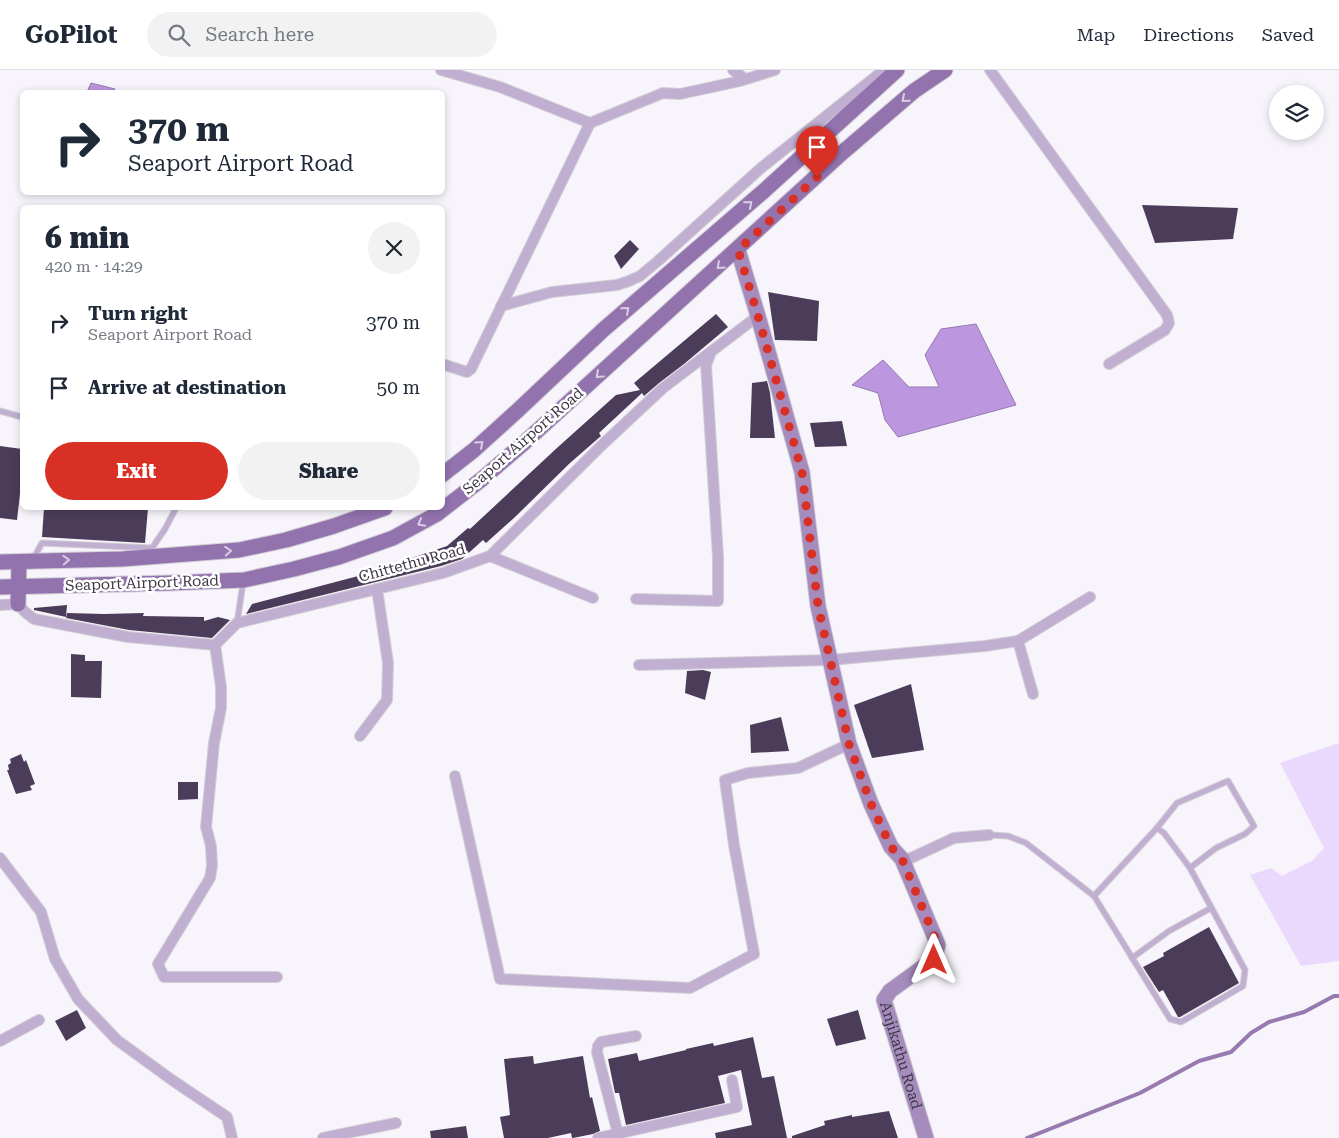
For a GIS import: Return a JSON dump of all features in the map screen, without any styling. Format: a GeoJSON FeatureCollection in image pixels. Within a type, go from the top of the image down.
{"type":"FeatureCollection","features":[{"type":"Feature","properties":{"kind":"main road"},"geometry":{"type":"LineString","coordinates":[[445,473],[474,450],[603,330],[765,190],[898,70]]}},
{"type":"Feature","properties":{"kind":"main road","name":"Seaport Airport Road"},"geometry":{"type":"LineString","coordinates":[[445,508],[525,442],[738,250],[843,152],[914,91],[945,70]]}},
{"type":"Feature","properties":{"kind":"main road"},"geometry":{"type":"LineString","coordinates":[[0,562],[122,558],[239,550],[325,529],[379,510]]}},
{"type":"Feature","properties":{"kind":"main road","name":"Seaport Airport Road"},"geometry":{"type":"LineString","coordinates":[[0,587],[244,580],[339,557],[393,538],[442,510]]}},
{"type":"Feature","properties":{"kind":"main road"},"geometry":{"type":"LineString","coordinates":[[18,604],[19,587],[25,562]]}},
{"type":"Feature","properties":{"kind":"street"},"geometry":{"type":"LineString","coordinates":[[441,70],[500,86],[590,123]]}},
{"type":"Feature","properties":{"kind":"street"},"geometry":{"type":"LineString","coordinates":[[733,70],[745,79]]}},
{"type":"Feature","properties":{"kind":"street"},"geometry":{"type":"LineString","coordinates":[[445,365],[467,372],[470,370],[590,123],[663,93],[680,94],[775,70]]}},
{"type":"Feature","properties":{"kind":"street"},"geometry":{"type":"LineString","coordinates":[[501,306],[552,292],[618,284],[640,276],[761,168],[884,70]]}},
{"type":"Feature","properties":{"kind":"street"},"geometry":{"type":"LineString","coordinates":[[990,70],[1167,315],[1169,323],[1165,330],[1109,364]]}},
{"type":"Feature","properties":{"kind":"street","name":"Anjikathu Road"},"geometry":{"type":"LineString","coordinates":[[738,250],[802,472],[818,606],[849,744],[871,804],[891,847],[902,859],[938,945],[934,960],[890,991],[884,1000],[925,1138]]}},
{"type":"Feature","properties":{"kind":"street","name":"Chittethu Road"},"geometry":{"type":"LineString","coordinates":[[237,623],[443,573],[490,556],[602,445],[663,388],[758,316]]}},
{"type":"Feature","properties":{"kind":"street"},"geometry":{"type":"LineString","coordinates":[[636,599],[718,601],[716,528],[706,365],[712,352]]}},
{"type":"Feature","properties":{"kind":"street"},"geometry":{"type":"LineString","coordinates":[[490,556],[593,598]]}},
{"type":"Feature","properties":{"kind":"street"},"geometry":{"type":"LineString","coordinates":[[360,736],[387,700],[388,663],[377,589]]}},
{"type":"Feature","properties":{"kind":"street"},"geometry":{"type":"LineString","coordinates":[[639,666],[830,660],[985,646],[1018,641],[1090,597]]}},
{"type":"Feature","properties":{"kind":"street"},"geometry":{"type":"LineString","coordinates":[[0,605],[18,604],[34,618],[45,622],[128,637],[215,645]]}},
{"type":"Feature","properties":{"kind":"street"},"geometry":{"type":"LineString","coordinates":[[215,645],[237,623]]}},
{"type":"Feature","properties":{"kind":"street"},"geometry":{"type":"LineString","coordinates":[[1018,641],[1033,694]]}},
{"type":"Feature","properties":{"kind":"street"},"geometry":{"type":"LineString","coordinates":[[215,645],[221,687],[221,708],[214,743],[206,827],[211,846],[212,866],[210,878],[158,964],[164,977],[278,977]]}},
{"type":"Feature","properties":{"kind":"street"},"geometry":{"type":"LineString","coordinates":[[455,776],[500,979],[690,988],[754,954],[734,845],[725,780],[748,773],[798,768],[849,744]]}},
{"type":"Feature","properties":{"kind":"street"},"geometry":{"type":"LineString","coordinates":[[902,859],[911,858],[954,838],[989,834]]}},
{"type":"Feature","properties":{"kind":"street"},"geometry":{"type":"LineString","coordinates":[[0,858],[41,912],[55,959],[78,999],[116,1040],[227,1117],[232,1138]]}},
{"type":"Feature","properties":{"kind":"street"},"geometry":{"type":"LineString","coordinates":[[0,1041],[40,1020]]}},
{"type":"Feature","properties":{"kind":"street"},"geometry":{"type":"LineString","coordinates":[[618,1136],[597,1052],[598,1046],[601,1042],[636,1036]]}},
{"type":"Feature","properties":{"kind":"street"},"geometry":{"type":"LineString","coordinates":[[598,1138],[618,1136],[737,1107],[732,1080]]}},
{"type":"Feature","properties":{"kind":"street"},"geometry":{"type":"LineString","coordinates":[[323,1138],[396,1123]]}},
{"type":"Feature","properties":{"kind":"lane"},"geometry":{"type":"LineString","coordinates":[[0,411],[20,416]]}},
{"type":"Feature","properties":{"kind":"lane"},"geometry":{"type":"LineString","coordinates":[[25,562],[42,543],[152,548],[165,530],[175,510]]}},
{"type":"Feature","properties":{"kind":"lane"},"geometry":{"type":"LineString","coordinates":[[237,623],[244,580]]}},
{"type":"Feature","properties":{"kind":"lane"},"geometry":{"type":"LineString","coordinates":[[1094,896],[1157,828],[1177,803],[1228,781],[1254,826],[1245,834],[1216,848],[1190,868]]}},
{"type":"Feature","properties":{"kind":"lane"},"geometry":{"type":"LineString","coordinates":[[989,834],[1008,836],[1026,842],[1094,896],[1170,1019],[1181,1022],[1243,986],[1245,970],[1190,868],[1164,833],[1157,828]]}},
{"type":"Feature","properties":{"kind":"lane"},"geometry":{"type":"LineString","coordinates":[[1132,958],[1170,931],[1212,908]]}},
{"type":"Feature","properties":{"kind":"shaded area"},"geometry":{"type":"Polygon","coordinates":[[[91,83],[115,89],[115,90],[88,90],[91,83]]]}},
{"type":"Feature","properties":{"kind":"shaded area"},"geometry":{"type":"Polygon","coordinates":[[[976,324],[1016,405],[898,437],[885,420],[878,393],[852,385],[883,360],[909,387],[939,387],[925,355],[941,329],[976,324]]]}},
{"type":"Feature","properties":{"kind":"shaded area"},"geometry":{"type":"Polygon","coordinates":[[[1339,743],[1339,961],[1301,966],[1250,875],[1271,868],[1282,876],[1312,861],[1324,848],[1280,763],[1339,743]]]}},
{"type":"Feature","properties":{"kind":"building"},"geometry":{"type":"Polygon","coordinates":[[[1142,205],[1238,208],[1233,239],[1155,243],[1142,205]]]}},
{"type":"Feature","properties":{"kind":"building"},"geometry":{"type":"Polygon","coordinates":[[[630,240],[639,249],[621,269],[614,256],[630,240]]]}},
{"type":"Feature","properties":{"kind":"building"},"geometry":{"type":"Polygon","coordinates":[[[768,292],[819,301],[817,341],[775,340],[768,292]]]}},
{"type":"Feature","properties":{"kind":"building"},"geometry":{"type":"Polygon","coordinates":[[[716,314],[728,327],[644,396],[642,393],[599,433],[601,436],[570,463],[514,518],[486,543],[483,540],[462,559],[441,566],[246,614],[252,604],[362,575],[447,546],[468,528],[470,529],[616,395],[640,390],[634,383],[716,314]]]}},
{"type":"Feature","properties":{"kind":"building"},"geometry":{"type":"Polygon","coordinates":[[[767,381],[775,438],[750,438],[752,383],[767,381]]]}},
{"type":"Feature","properties":{"kind":"building"},"geometry":{"type":"Polygon","coordinates":[[[842,421],[847,446],[815,447],[810,423],[842,421]]]}},
{"type":"Feature","properties":{"kind":"building"},"geometry":{"type":"Polygon","coordinates":[[[0,446],[20,449],[20,494],[17,520],[0,518],[0,446]]]}},
{"type":"Feature","properties":{"kind":"building"},"geometry":{"type":"Polygon","coordinates":[[[44,510],[148,510],[145,543],[42,537],[44,510]]]}},
{"type":"Feature","properties":{"kind":"building"},"geometry":{"type":"Polygon","coordinates":[[[67,605],[66,617],[34,610],[34,608],[67,605]]]}},
{"type":"Feature","properties":{"kind":"building"},"geometry":{"type":"Polygon","coordinates":[[[67,613],[144,613],[143,616],[204,617],[204,621],[218,617],[230,620],[212,638],[129,630],[66,618],[67,613]]]}},
{"type":"Feature","properties":{"kind":"building"},"geometry":{"type":"Polygon","coordinates":[[[71,654],[85,655],[85,661],[102,661],[101,698],[71,697],[71,654]]]}},
{"type":"Feature","properties":{"kind":"building"},"geometry":{"type":"Polygon","coordinates":[[[703,670],[711,672],[705,700],[685,693],[687,671],[703,670]]]}},
{"type":"Feature","properties":{"kind":"building"},"geometry":{"type":"Polygon","coordinates":[[[911,684],[924,750],[872,758],[854,705],[911,684]]]}},
{"type":"Feature","properties":{"kind":"building"},"geometry":{"type":"Polygon","coordinates":[[[781,717],[789,751],[751,753],[750,725],[781,717]]]}},
{"type":"Feature","properties":{"kind":"building"},"geometry":{"type":"Polygon","coordinates":[[[21,754],[24,762],[26,760],[35,784],[30,786],[32,790],[16,794],[7,770],[9,770],[8,765],[11,763],[10,759],[21,754]]]}},
{"type":"Feature","properties":{"kind":"building"},"geometry":{"type":"Polygon","coordinates":[[[178,782],[198,782],[198,799],[178,800],[178,782]]]}},
{"type":"Feature","properties":{"kind":"building"},"geometry":{"type":"Polygon","coordinates":[[[1209,927],[1239,983],[1178,1017],[1163,990],[1159,992],[1143,967],[1164,956],[1163,953],[1209,927]]]}},
{"type":"Feature","properties":{"kind":"building"},"geometry":{"type":"Polygon","coordinates":[[[77,1010],[86,1028],[66,1041],[55,1021],[77,1010]]]}},
{"type":"Feature","properties":{"kind":"building"},"geometry":{"type":"Polygon","coordinates":[[[858,1010],[866,1039],[836,1046],[827,1019],[858,1010]]]}},
{"type":"Feature","properties":{"kind":"building"},"geometry":{"type":"Polygon","coordinates":[[[753,1037],[762,1078],[774,1076],[787,1138],[716,1138],[715,1133],[752,1125],[741,1070],[718,1076],[725,1103],[626,1125],[619,1093],[615,1093],[608,1059],[637,1053],[639,1061],[713,1043],[714,1046],[753,1037]]]}},
{"type":"Feature","properties":{"kind":"building"},"geometry":{"type":"Polygon","coordinates":[[[533,1056],[534,1064],[583,1056],[590,1098],[592,1097],[600,1131],[573,1138],[571,1133],[548,1138],[504,1138],[500,1117],[510,1115],[504,1059],[533,1056]]]}},
{"type":"Feature","properties":{"kind":"building"},"geometry":{"type":"Polygon","coordinates":[[[889,1111],[898,1138],[792,1138],[792,1136],[825,1125],[824,1121],[852,1115],[852,1117],[889,1111]]]}},
{"type":"Feature","properties":{"kind":"building"},"geometry":{"type":"Polygon","coordinates":[[[466,1126],[468,1138],[431,1138],[430,1131],[466,1126]]]}},
{"type":"Feature","properties":{"kind":"waterway"},"geometry":{"type":"LineString","coordinates":[[1027,1138],[1140,1093],[1199,1061],[1231,1052],[1251,1033],[1269,1022],[1304,1012],[1334,996],[1339,996]]}},
{"type":"Feature","properties":{"kind":"route"},"geometry":{"type":"LineString","coordinates":[[817,177],[738,250],[802,472],[818,606],[849,744],[871,804],[891,847],[902,859],[938,945],[934,960]]}}]}
